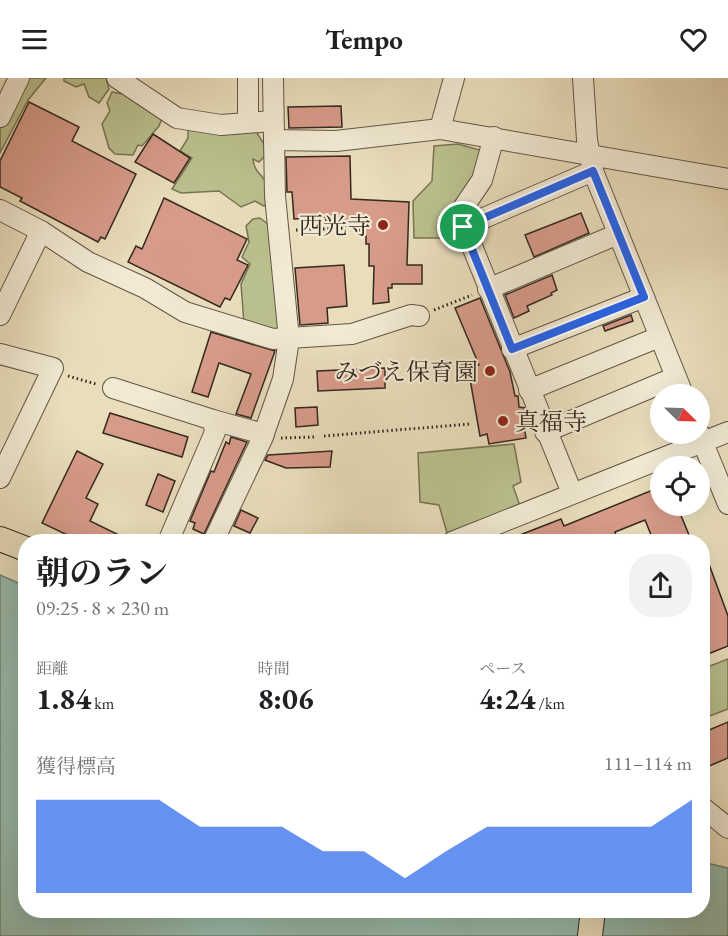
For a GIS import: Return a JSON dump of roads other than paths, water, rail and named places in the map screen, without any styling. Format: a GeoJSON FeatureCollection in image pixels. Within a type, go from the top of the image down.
{"type":"FeatureCollection","features":[{"type":"Feature","properties":{"kind":"main road"},"geometry":{"type":"LineString","coordinates":[[0,539],[18,546]]}},
{"type":"Feature","properties":{"kind":"main road"},"geometry":{"type":"LineString","coordinates":[[590,936],[592,918]]}},
{"type":"Feature","properties":{"kind":"street"},"geometry":{"type":"LineString","coordinates":[[0,117],[19,78]]}},
{"type":"Feature","properties":{"kind":"street"},"geometry":{"type":"LineString","coordinates":[[117,78],[177,118],[221,125],[248,122],[273,130],[336,141],[440,129],[494,137],[591,162],[728,179]]}},
{"type":"Feature","properties":{"kind":"street"},"geometry":{"type":"LineString","coordinates":[[248,78],[248,122]]}},
{"type":"Feature","properties":{"kind":"street"},"geometry":{"type":"LineString","coordinates":[[217,534],[263,436],[282,379],[290,339],[279,231],[273,130],[273,78]]}},
{"type":"Feature","properties":{"kind":"street"},"geometry":{"type":"LineString","coordinates":[[440,129],[454,78]]}},
{"type":"Feature","properties":{"kind":"street"},"geometry":{"type":"LineString","coordinates":[[583,78],[591,162],[679,384]]}},
{"type":"Feature","properties":{"kind":"street"},"geometry":{"type":"LineString","coordinates":[[494,137],[482,180],[459,214],[545,432],[572,493]]}},
{"type":"Feature","properties":{"kind":"street"},"geometry":{"type":"LineString","coordinates":[[463,227],[591,162]]}},
{"type":"Feature","properties":{"kind":"street"},"geometry":{"type":"LineString","coordinates":[[0,210],[41,231],[88,262],[145,288],[185,312],[273,339],[352,334],[411,315],[419,316]]}},
{"type":"Feature","properties":{"kind":"street"},"geometry":{"type":"LineString","coordinates":[[0,315],[41,231]]}},
{"type":"Feature","properties":{"kind":"street"},"geometry":{"type":"LineString","coordinates":[[488,289],[618,234]]}},
{"type":"Feature","properties":{"kind":"street"},"geometry":{"type":"LineString","coordinates":[[512,349],[644,297]]}},
{"type":"Feature","properties":{"kind":"street"},"geometry":{"type":"LineString","coordinates":[[529,390],[659,336]]}},
{"type":"Feature","properties":{"kind":"street"},"geometry":{"type":"LineString","coordinates":[[0,354],[53,368],[0,478]]}},
{"type":"Feature","properties":{"kind":"street"},"geometry":{"type":"LineString","coordinates":[[113,388],[263,436]]}},
{"type":"Feature","properties":{"kind":"street"},"geometry":{"type":"LineString","coordinates":[[545,432],[650,396]]}},
{"type":"Feature","properties":{"kind":"street"},"geometry":{"type":"LineString","coordinates":[[171,534],[215,432],[213,420]]}},
{"type":"Feature","properties":{"kind":"street"},"geometry":{"type":"LineString","coordinates":[[710,435],[728,432]]}},
{"type":"Feature","properties":{"kind":"street"},"geometry":{"type":"LineString","coordinates":[[472,534],[685,444]]}},
{"type":"Feature","properties":{"kind":"street"},"geometry":{"type":"LineString","coordinates":[[704,444],[728,504]]}},
{"type":"Feature","properties":{"kind":"street"},"geometry":{"type":"LineString","coordinates":[[710,814],[728,830]]}},
{"type":"Feature","properties":{"kind":"street"},"geometry":{"type":"LineString","coordinates":[[710,823],[728,830]]}},
{"type":"Feature","properties":{"kind":"place","name":"西光寺"},"geometry":{"type":"Point","coordinates":[383,225]}},
{"type":"Feature","properties":{"kind":"place","name":"みづえ保育園"},"geometry":{"type":"Point","coordinates":[490,371]}},
{"type":"Feature","properties":{"kind":"place","name":"真福寺"},"geometry":{"type":"Point","coordinates":[503,421]}}]}
